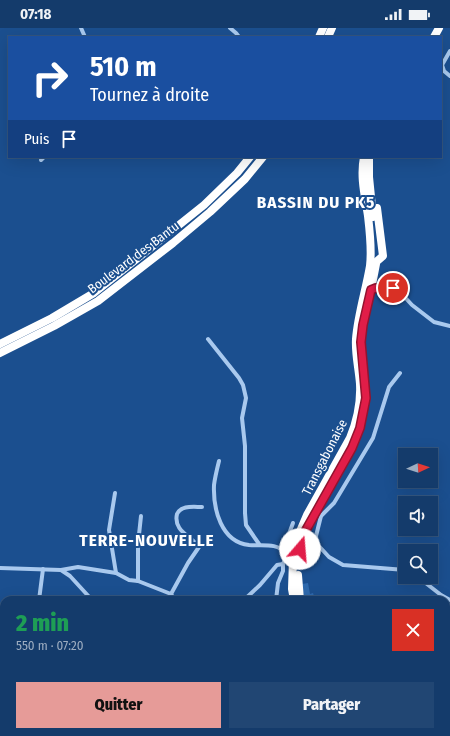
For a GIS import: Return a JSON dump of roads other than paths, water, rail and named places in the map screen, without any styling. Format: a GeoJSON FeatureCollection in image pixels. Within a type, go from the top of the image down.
{"type":"FeatureCollection","features":[{"type":"Feature","properties":{"kind":"highway","name":"Boulevard des Bantu"},"geometry":{"type":"LineString","coordinates":[[0,344],[52,318],[94,293],[204,205],[249,158]]}},
{"type":"Feature","properties":{"kind":"highway","name":"Boulevard des Bantu"},"geometry":{"type":"LineString","coordinates":[[0,353],[54,326],[98,301],[173,243],[210,212],[245,179],[262,158]]}},
{"type":"Feature","properties":{"kind":"highway","name":"Transgabonaise"},"geometry":{"type":"LineString","coordinates":[[293,596],[292,589],[293,560],[298,536],[307,515],[350,438],[359,407],[360,389],[356,362],[356,340],[370,269],[371,254],[371,241],[362,179],[364,158]]}},
{"type":"Feature","properties":{"kind":"highway","name":"Transgabonaise"},"geometry":{"type":"LineString","coordinates":[[300,596],[298,573],[300,549],[306,530],[318,514],[352,448],[360,428],[366,398],[361,342],[376,262],[376,239],[369,177],[369,158]]}},
{"type":"Feature","properties":{"kind":"street"},"geometry":{"type":"LineString","coordinates":[[230,28],[238,36]]}},
{"type":"Feature","properties":{"kind":"street"},"geometry":{"type":"LineString","coordinates":[[450,51],[442,65],[444,71],[450,76]]}},
{"type":"Feature","properties":{"kind":"street"},"geometry":{"type":"LineString","coordinates":[[371,290],[376,288],[393,288],[400,292],[412,305],[434,322],[450,326]]}},
{"type":"Feature","properties":{"kind":"street"},"geometry":{"type":"LineString","coordinates":[[208,339],[243,385],[246,398],[242,418],[245,446],[246,519],[248,529],[258,544]]}},
{"type":"Feature","properties":{"kind":"street"},"geometry":{"type":"LineString","coordinates":[[398,569],[350,566],[335,562],[323,551],[318,544],[316,536],[318,514],[334,503],[374,438],[388,387],[400,373]]}},
{"type":"Feature","properties":{"kind":"street"},"geometry":{"type":"LineString","coordinates":[[219,461],[214,485],[215,504],[223,527],[233,540],[248,545],[271,545],[284,550]]}},
{"type":"Feature","properties":{"kind":"street"},"geometry":{"type":"LineString","coordinates":[[115,493],[109,530],[116,573]]}},
{"type":"Feature","properties":{"kind":"street"},"geometry":{"type":"LineString","coordinates":[[0,568],[61,570],[78,567],[116,573],[129,580],[138,581],[171,594],[199,547],[181,530],[177,523],[177,514],[181,509],[186,507],[202,507]]}},
{"type":"Feature","properties":{"kind":"street"},"geometry":{"type":"LineString","coordinates":[[138,581],[138,544],[141,516]]}},
{"type":"Feature","properties":{"kind":"street"},"geometry":{"type":"LineString","coordinates":[[276,596],[278,583],[283,571],[283,564],[286,554],[284,550],[293,523]]}},
{"type":"Feature","properties":{"kind":"street"},"geometry":{"type":"LineString","coordinates":[[248,596],[277,565],[283,564]]}},
{"type":"Feature","properties":{"kind":"street"},"geometry":{"type":"LineString","coordinates":[[40,596],[43,569]]}},
{"type":"Feature","properties":{"kind":"street"},"geometry":{"type":"LineString","coordinates":[[61,570],[70,576],[88,596]]}},
{"type":"Feature","properties":{"kind":"street"},"geometry":{"type":"LineString","coordinates":[[427,584],[443,596]]}},
{"type":"Feature","properties":{"kind":"district","name":"BASSIN DU PK5"},"geometry":{"type":"Point","coordinates":[316,202]}},
{"type":"Feature","properties":{"kind":"district","name":"TERRE-NOUVELLE"},"geometry":{"type":"Point","coordinates":[147,540]}}]}
